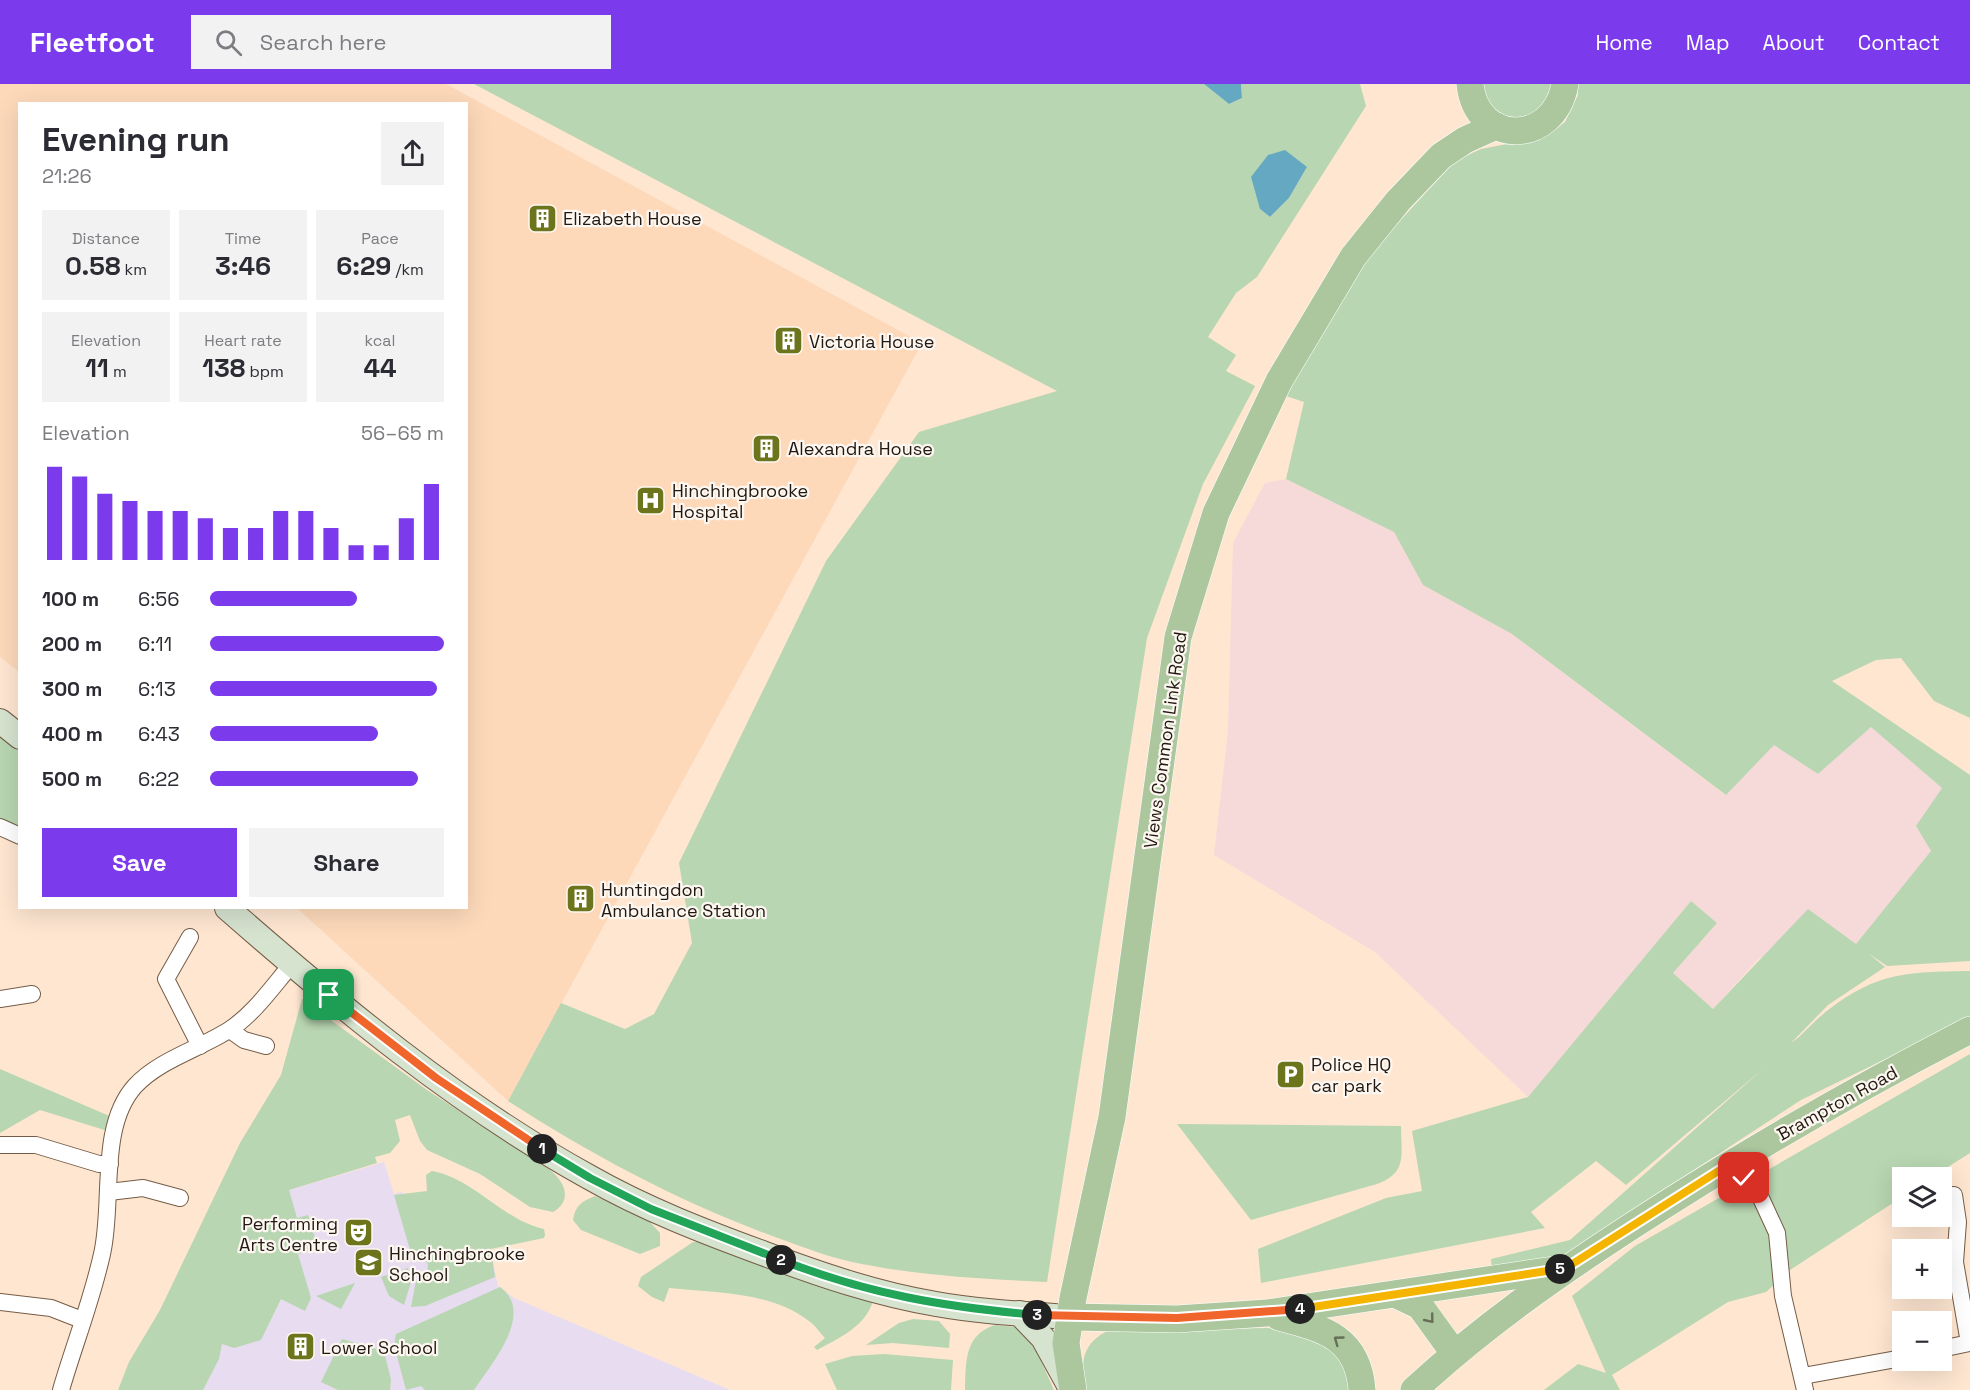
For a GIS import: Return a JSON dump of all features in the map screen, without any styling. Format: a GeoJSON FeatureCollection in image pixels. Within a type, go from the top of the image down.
{"type":"FeatureCollection","features":[{"type":"Feature","properties":{"kind":"main road"},"geometry":{"type":"LineString","coordinates":[[1471,89],[1485,118],[1496,126],[1512,131],[1528,130],[1542,124],[1555,114],[1563,100],[1565,84]]}},
{"type":"Feature","properties":{"kind":"main road","name":"Views Common Link Road"},"geometry":{"type":"LineString","coordinates":[[1440,156],[1471,89]]}},
{"type":"Feature","properties":{"kind":"main road","name":"Views Common Link Road"},"geometry":{"type":"LineString","coordinates":[[1072,1390],[1066,1343],[1112,1117],[1178,637],[1216,513],[1279,381],[1353,257],[1398,201],[1440,156],[1465,140],[1496,126]]}},
{"type":"Feature","properties":{"kind":"main road","name":"Brampton Road"},"geometry":{"type":"LineString","coordinates":[[1414,1390],[1454,1353],[1566,1268],[1731,1163],[1970,1030]]}},
{"type":"Feature","properties":{"kind":"main road"},"geometry":{"type":"LineString","coordinates":[[1070,1317],[1177,1318],[1267,1313],[1566,1268]]}},
{"type":"Feature","properties":{"kind":"main road"},"geometry":{"type":"LineString","coordinates":[[1397,1295],[1420,1306],[1454,1353]]}},
{"type":"Feature","properties":{"kind":"main road"},"geometry":{"type":"LineString","coordinates":[[1267,1313],[1314,1327],[1340,1340],[1353,1355],[1361,1373],[1362,1390]]}},
{"type":"Feature","properties":{"kind":"street"},"geometry":{"type":"LineString","coordinates":[[0,721],[18,735]]}},
{"type":"Feature","properties":{"kind":"street"},"geometry":{"type":"LineString","coordinates":[[0,827],[18,835]]}},
{"type":"Feature","properties":{"kind":"street"},"geometry":{"type":"LineString","coordinates":[[228,909],[292,964],[436,1078],[511,1131],[590,1178],[651,1209],[719,1238],[819,1275],[859,1286],[935,1304],[1070,1317]]}},
{"type":"Feature","properties":{"kind":"street"},"geometry":{"type":"LineString","coordinates":[[190,937],[166,979],[200,1046]]}},
{"type":"Feature","properties":{"kind":"street"},"geometry":{"type":"LineString","coordinates":[[61,1390],[103,1253],[110,1164],[116,1122],[123,1102],[136,1085],[155,1070],[230,1030],[247,1015],[292,964]]}},
{"type":"Feature","properties":{"kind":"street"},"geometry":{"type":"LineString","coordinates":[[0,999],[32,994]]}},
{"type":"Feature","properties":{"kind":"street"},"geometry":{"type":"LineString","coordinates":[[230,1030],[244,1040],[266,1046]]}},
{"type":"Feature","properties":{"kind":"street"},"geometry":{"type":"LineString","coordinates":[[0,1145],[36,1145],[99,1164],[110,1164]]}},
{"type":"Feature","properties":{"kind":"street"},"geometry":{"type":"LineString","coordinates":[[1731,1163],[1760,1194],[1777,1233],[1783,1296],[1804,1383],[1892,1361]]}},
{"type":"Feature","properties":{"kind":"street"},"geometry":{"type":"LineString","coordinates":[[108,1192],[143,1188],[180,1198]]}},
{"type":"Feature","properties":{"kind":"street"},"geometry":{"type":"LineString","coordinates":[[1952,1347],[1969,1343],[1954,1262],[1964,1221],[1954,1195]]}},
{"type":"Feature","properties":{"kind":"street"},"geometry":{"type":"LineString","coordinates":[[0,1302],[51,1308],[82,1320]]}},
{"type":"Feature","properties":{"kind":"street"},"geometry":{"type":"LineString","coordinates":[[1019,1313],[1043,1338],[1072,1390]]}},
{"type":"Feature","properties":{"kind":"shaded area","name":"Hinchingbrooke Hospital"},"geometry":{"type":"Polygon","coordinates":[[[0,84],[446,84],[922,343],[508,1101],[298,909],[468,909],[468,102],[18,102],[18,671],[0,657],[0,84]]]}},
{"type":"Feature","properties":{"kind":"shaded area"},"geometry":{"type":"Polygon","coordinates":[[[1286,479],[1394,532],[1423,585],[1512,634],[1725,795],[1774,744],[1818,774],[1871,726],[1942,788],[1916,826],[1931,851],[1856,944],[1759,958],[1713,1009],[1673,973],[1717,923],[1691,901],[1528,1097],[1375,952],[1214,855],[1228,731],[1233,543],[1265,483],[1286,479]]]}},
{"type":"Feature","properties":{"kind":"shaded area","name":"Hinchingbrooke School"},"geometry":{"type":"Polygon","coordinates":[[[384,1162],[394,1194],[401,1192],[490,1249],[498,1286],[514,1298],[730,1390],[183,1390],[289,1190],[384,1162]]]}},
{"type":"Feature","properties":{"kind":"green space"},"geometry":{"type":"Polygon","coordinates":[[[474,84],[1204,84],[1229,104],[1242,98],[1241,84],[1360,84],[1366,106],[1257,277],[1236,293],[1208,337],[1236,355],[1226,371],[1255,386],[1203,484],[1147,638],[1047,1282],[977,1278],[885,1268],[851,1262],[818,1252],[705,1209],[671,1193],[572,1141],[508,1101],[561,1003],[625,1029],[654,1014],[692,943],[679,863],[826,561],[919,432],[1057,391],[474,84]],[[1307,167],[1260,209],[1270,217],[1289,198],[1307,167]]]}},
{"type":"Feature","properties":{"kind":"green space"},"geometry":{"type":"Polygon","coordinates":[[[1479,84],[1556,84],[1555,94],[1528,121],[1492,113],[1479,84]]]}},
{"type":"Feature","properties":{"kind":"green space"},"geometry":{"type":"Polygon","coordinates":[[[1577,84],[1970,84],[1970,718],[1934,701],[1901,658],[1876,660],[1832,681],[1970,775],[1970,961],[1887,966],[1868,953],[1885,967],[1828,1005],[1791,1043],[1822,1015],[1858,990],[1875,982],[1909,974],[1970,971],[1970,1018],[1801,1100],[1561,1257],[1492,1270],[1491,1259],[1570,1240],[1764,1068],[1626,1185],[1596,1161],[1531,1212],[1545,1228],[1261,1283],[1258,1249],[1386,1198],[1422,1191],[1412,1131],[1528,1097],[1691,901],[1717,923],[1673,973],[1713,1009],[1808,909],[1856,944],[1931,851],[1916,826],[1942,788],[1871,727],[1818,774],[1774,745],[1726,795],[1512,634],[1423,585],[1394,532],[1286,479],[1304,402],[1280,394],[1363,261],[1455,161],[1481,149],[1545,137],[1565,122],[1578,95],[1577,84]]]}},
{"type":"Feature","properties":{"kind":"green space"},"geometry":{"type":"Polygon","coordinates":[[[0,732],[18,748],[18,831],[0,823],[0,732]]]}},
{"type":"Feature","properties":{"kind":"green space"},"geometry":{"type":"Polygon","coordinates":[[[302,999],[306,999],[310,1005],[427,1090],[550,1170],[563,1185],[565,1197],[563,1202],[553,1212],[530,1207],[480,1174],[427,1150],[420,1141],[410,1115],[395,1120],[400,1141],[390,1153],[375,1157],[377,1163],[289,1190],[297,1218],[308,1215],[318,1248],[298,1254],[311,1298],[305,1311],[281,1299],[261,1340],[234,1348],[222,1344],[219,1359],[203,1390],[118,1390],[129,1362],[160,1310],[240,1143],[281,1075],[302,999]]]}},
{"type":"Feature","properties":{"kind":"green space"},"geometry":{"type":"Polygon","coordinates":[[[1970,1054],[1970,1153],[1948,1167],[1892,1167],[1892,1204],[1790,1270],[1766,1292],[1728,1302],[1612,1375],[1620,1390],[1544,1390],[1578,1364],[1606,1373],[1572,1296],[1635,1246],[1970,1054]]]}},
{"type":"Feature","properties":{"kind":"green space"},"geometry":{"type":"Polygon","coordinates":[[[0,1069],[114,1118],[111,1132],[40,1110],[0,1133],[0,1069]]]}},
{"type":"Feature","properties":{"kind":"green space"},"geometry":{"type":"Polygon","coordinates":[[[1177,1124],[1401,1126],[1401,1161],[1394,1174],[1377,1184],[1251,1220],[1177,1124]]]}},
{"type":"Feature","properties":{"kind":"green space"},"geometry":{"type":"Polygon","coordinates":[[[432,1171],[462,1182],[501,1209],[544,1229],[545,1235],[544,1238],[491,1249],[495,1277],[425,1306],[411,1307],[416,1281],[427,1274],[428,1264],[422,1257],[413,1260],[394,1195],[427,1191],[426,1175],[432,1171]]]}},
{"type":"Feature","properties":{"kind":"green space"},"geometry":{"type":"Polygon","coordinates":[[[595,1196],[647,1219],[660,1233],[660,1246],[640,1254],[581,1230],[573,1220],[575,1211],[583,1202],[595,1196]]]}},
{"type":"Feature","properties":{"kind":"green space"},"geometry":{"type":"Polygon","coordinates":[[[693,1242],[699,1242],[873,1301],[858,1325],[817,1350],[814,1347],[825,1338],[809,1321],[777,1304],[742,1295],[669,1288],[664,1302],[652,1297],[638,1286],[641,1277],[693,1242]]]}},
{"type":"Feature","properties":{"kind":"green space"},"geometry":{"type":"Polygon","coordinates":[[[408,1268],[411,1282],[404,1305],[389,1296],[381,1277],[408,1268]]]}},
{"type":"Feature","properties":{"kind":"green space"},"geometry":{"type":"Polygon","coordinates":[[[355,1283],[341,1309],[316,1296],[355,1283]]]}},
{"type":"Feature","properties":{"kind":"green space"},"geometry":{"type":"Polygon","coordinates":[[[500,1287],[510,1298],[514,1310],[512,1324],[499,1353],[474,1390],[425,1390],[421,1386],[406,1390],[394,1345],[396,1334],[500,1287]]]}},
{"type":"Feature","properties":{"kind":"green space"},"geometry":{"type":"Polygon","coordinates":[[[913,1319],[939,1321],[950,1334],[949,1348],[893,1343],[866,1345],[899,1323],[913,1319]]]}},
{"type":"Feature","properties":{"kind":"green space"},"geometry":{"type":"Polygon","coordinates":[[[995,1325],[1016,1327],[1033,1343],[1054,1390],[965,1390],[967,1360],[972,1343],[977,1335],[995,1325]]]}},
{"type":"Feature","properties":{"kind":"green space"},"geometry":{"type":"Polygon","coordinates":[[[1267,1328],[1288,1330],[1310,1336],[1329,1346],[1344,1362],[1350,1390],[1085,1390],[1083,1363],[1085,1356],[1092,1342],[1107,1331],[1267,1328]]]}},
{"type":"Feature","properties":{"kind":"green space"},"geometry":{"type":"Polygon","coordinates":[[[342,1339],[384,1351],[391,1380],[390,1390],[338,1390],[321,1382],[342,1339]]]}},
{"type":"Feature","properties":{"kind":"green space"},"geometry":{"type":"Polygon","coordinates":[[[884,1354],[953,1360],[951,1390],[837,1390],[825,1364],[852,1356],[884,1354]]]}},
{"type":"Feature","properties":{"kind":"water"},"geometry":{"type":"Polygon","coordinates":[[[1204,84],[1241,84],[1242,98],[1229,104],[1204,84]]]}},
{"type":"Feature","properties":{"kind":"water"},"geometry":{"type":"Polygon","coordinates":[[[1285,150],[1307,167],[1289,198],[1270,217],[1260,209],[1251,177],[1268,155],[1285,150]]]}},
{"type":"Feature","properties":{"kind":"place","name":"Elizabeth House"},"geometry":{"type":"Point","coordinates":[542,218]}},
{"type":"Feature","properties":{"kind":"place","name":"Victoria House"},"geometry":{"type":"Point","coordinates":[788,341]}},
{"type":"Feature","properties":{"kind":"place","name":"Alexandra House"},"geometry":{"type":"Point","coordinates":[767,448]}},
{"type":"Feature","properties":{"kind":"place","name":"Hinchingbrooke Hospital"},"geometry":{"type":"Point","coordinates":[651,500]}},
{"type":"Feature","properties":{"kind":"place","name":"Huntingdon Ambulance Station"},"geometry":{"type":"Point","coordinates":[580,899]}},
{"type":"Feature","properties":{"kind":"place","name":"Police HQ car park"},"geometry":{"type":"Point","coordinates":[1290,1074]}},
{"type":"Feature","properties":{"kind":"place","name":"Performing Arts Centre"},"geometry":{"type":"Point","coordinates":[359,1233]}},
{"type":"Feature","properties":{"kind":"place","name":"Hinchingbrooke School"},"geometry":{"type":"Point","coordinates":[368,1263]}},
{"type":"Feature","properties":{"kind":"place","name":"Lower School"},"geometry":{"type":"Point","coordinates":[300,1347]}},
{"type":"Feature","properties":{"kind":"route"},"geometry":{"type":"LineString","coordinates":[[329,995],[436,1078],[511,1131],[590,1178],[651,1209],[719,1238],[819,1275],[879,1292],[967,1309],[1100,1318],[1177,1318],[1267,1313],[1327,1306],[1566,1268],[1731,1163],[1744,1178]]}}]}
